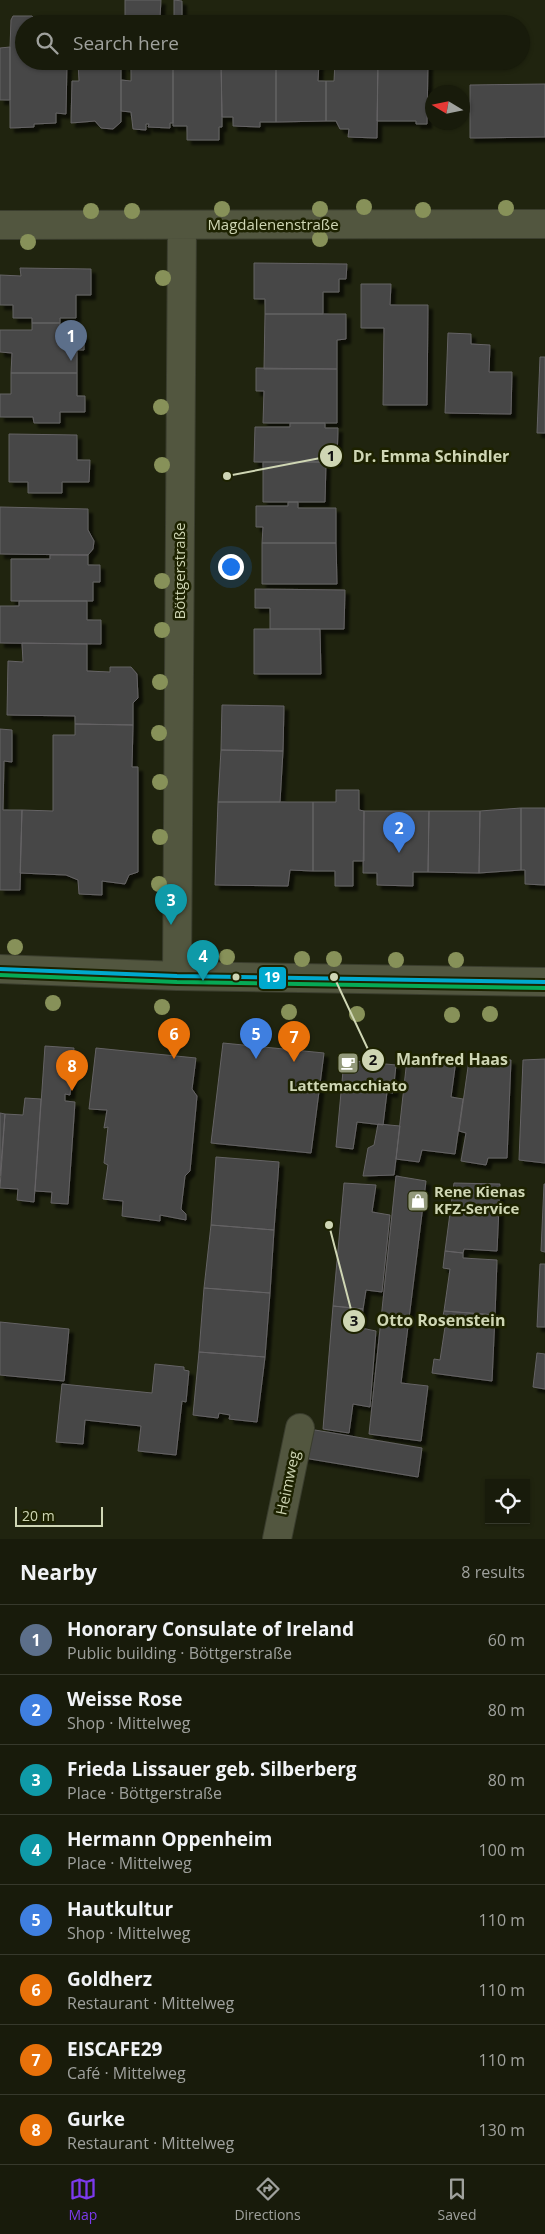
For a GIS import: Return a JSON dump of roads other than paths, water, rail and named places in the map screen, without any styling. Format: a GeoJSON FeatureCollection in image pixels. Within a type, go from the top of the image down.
{"type":"FeatureCollection","features":[{"type":"Feature","properties":{"kind":"street","name":"Magdalenenstraße"},"geometry":{"type":"LineString","coordinates":[[0,225],[545,224]]}},
{"type":"Feature","properties":{"kind":"street","name":"Böttgerstraße"},"geometry":{"type":"LineString","coordinates":[[177,976],[182,226]]}},
{"type":"Feature","properties":{"kind":"street"},"geometry":{"type":"LineString","coordinates":[[0,969],[177,976],[545,982]]}},
{"type":"Feature","properties":{"kind":"street","name":"Heimweg"},"geometry":{"type":"LineString","coordinates":[[277,1539],[300,1428]]}},
{"type":"Feature","properties":{"kind":"place","name":"Honorary Consulate of Ireland"},"geometry":{"type":"Point","coordinates":[71,361]}},
{"type":"Feature","properties":{"kind":"place","name":"Dr. Emma Schindler"},"geometry":{"type":"Point","coordinates":[227,476]}},
{"type":"Feature","properties":{"kind":"place","name":"Weisse Rose"},"geometry":{"type":"Point","coordinates":[399,853]}},
{"type":"Feature","properties":{"kind":"place","name":"Frieda Lissauer geb. Silberberg"},"geometry":{"type":"Point","coordinates":[171,925]}},
{"type":"Feature","properties":{"kind":"place","name":"Manfred Haas"},"geometry":{"type":"Point","coordinates":[334,977]}},
{"type":"Feature","properties":{"kind":"place","name":"Hermann Oppenheim"},"geometry":{"type":"Point","coordinates":[203,981]}},
{"type":"Feature","properties":{"kind":"place","name":"Goldherz"},"geometry":{"type":"Point","coordinates":[174,1059]}},
{"type":"Feature","properties":{"kind":"place","name":"Hautkultur"},"geometry":{"type":"Point","coordinates":[256,1059]}},
{"type":"Feature","properties":{"kind":"place","name":"EISCAFE29"},"geometry":{"type":"Point","coordinates":[294,1062]}},
{"type":"Feature","properties":{"kind":"place","name":"Lattemacchiato"},"geometry":{"type":"Point","coordinates":[348,1063]}},
{"type":"Feature","properties":{"kind":"place","name":"Gurke"},"geometry":{"type":"Point","coordinates":[72,1091]}},
{"type":"Feature","properties":{"kind":"place","name":"Rene Kienas KFZ-Service"},"geometry":{"type":"Point","coordinates":[418,1201]}},
{"type":"Feature","properties":{"kind":"place","name":"Otto Rosenstein"},"geometry":{"type":"Point","coordinates":[329,1225]}}]}
